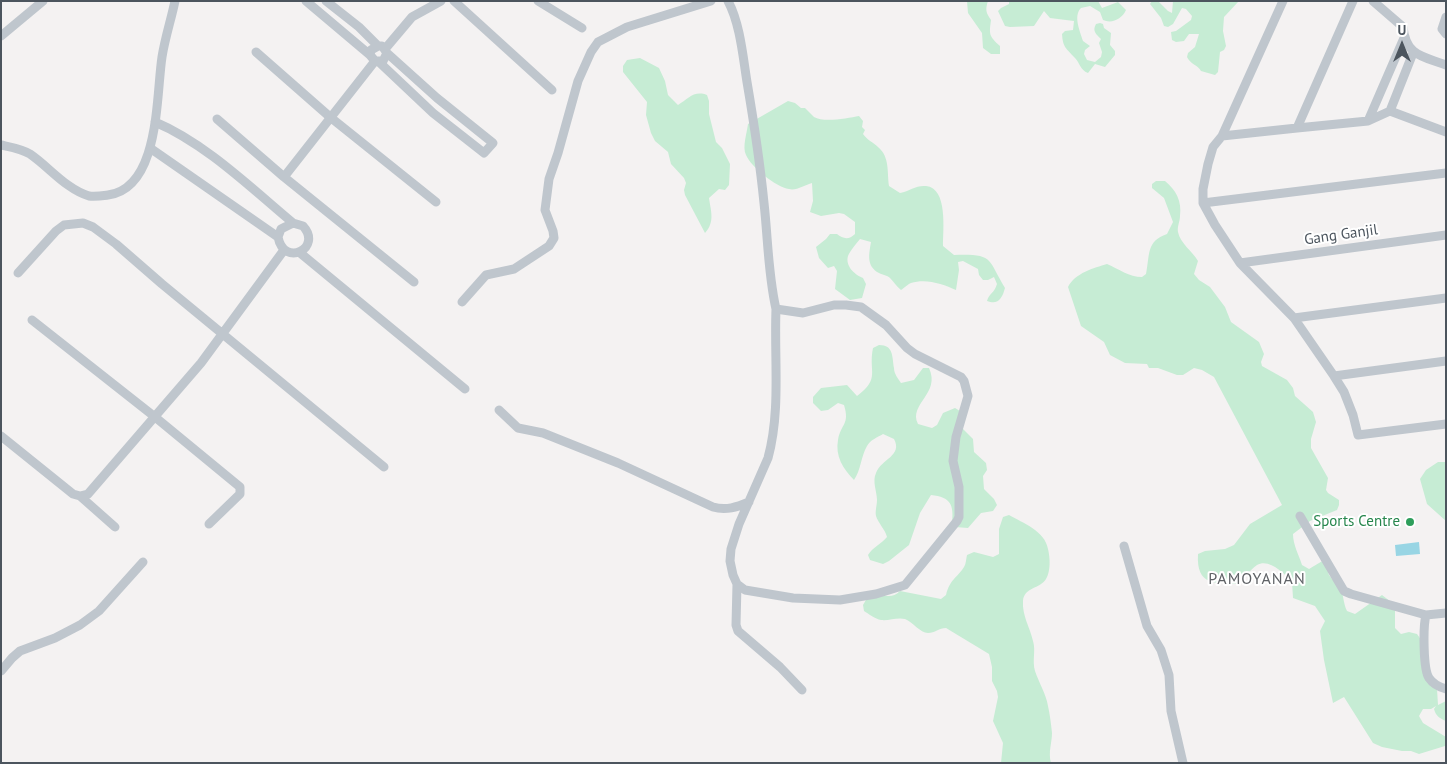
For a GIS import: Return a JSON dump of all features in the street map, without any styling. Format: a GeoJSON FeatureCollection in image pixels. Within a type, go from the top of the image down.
{"type":"FeatureCollection","features":[{"type":"Feature","properties":{"kind":"street"},"geometry":{"type":"LineString","coordinates":[[1,36],[43,1]]}},
{"type":"Feature","properties":{"kind":"street"},"geometry":{"type":"LineString","coordinates":[[1,145],[29,153],[75,189],[89,196],[117,194],[130,184],[142,169],[150,148],[155,122],[162,57],[175,1]]}},
{"type":"Feature","properties":{"kind":"street"},"geometry":{"type":"LineString","coordinates":[[306,1],[375,59],[442,120],[484,153],[493,142],[450,110],[330,4],[326,17]]}},
{"type":"Feature","properties":{"kind":"street"},"geometry":{"type":"LineString","coordinates":[[375,59],[383,60],[383,49],[412,17],[441,1]]}},
{"type":"Feature","properties":{"kind":"street"},"geometry":{"type":"LineString","coordinates":[[454,1],[463,7],[552,90]]}},
{"type":"Feature","properties":{"kind":"street"},"geometry":{"type":"LineString","coordinates":[[538,1],[582,28]]}},
{"type":"Feature","properties":{"kind":"street"},"geometry":{"type":"LineString","coordinates":[[462,302],[486,275],[514,269],[549,246],[554,238],[545,210],[549,179],[578,81],[591,52],[598,42],[626,27],[712,1]]}},
{"type":"Feature","properties":{"kind":"street"},"geometry":{"type":"LineString","coordinates":[[728,1],[735,18],[761,171],[769,276],[776,309],[777,390],[771,447],[750,502],[739,524],[731,549],[732,575],[737,584],[745,590],[793,598],[840,600],[876,594],[901,587],[905,585],[957,521],[959,487],[953,461],[956,437],[968,396],[964,381],[961,376],[915,354],[886,325],[860,308],[834,305],[803,313],[776,309]]}},
{"type":"Feature","properties":{"kind":"street"},"geometry":{"type":"LineString","coordinates":[[1283,1],[1222,136],[1213,146],[1203,188],[1203,203],[1240,263],[1294,318],[1334,376],[1344,392],[1354,415],[1358,436],[1446,424]]}},
{"type":"Feature","properties":{"kind":"street"},"geometry":{"type":"LineString","coordinates":[[1297,128],[1353,1]]}},
{"type":"Feature","properties":{"kind":"street"},"geometry":{"type":"LineString","coordinates":[[1373,1],[1403,27],[1404,38],[1413,53],[1446,65]]}},
{"type":"Feature","properties":{"kind":"street"},"geometry":{"type":"LineString","coordinates":[[1446,17],[1442,29],[1446,34]]}},
{"type":"Feature","properties":{"kind":"street"},"geometry":{"type":"LineString","coordinates":[[1368,121],[1404,38]]}},
{"type":"Feature","properties":{"kind":"street"},"geometry":{"type":"LineString","coordinates":[[375,59],[371,50],[383,49]]}},
{"type":"Feature","properties":{"kind":"street"},"geometry":{"type":"LineString","coordinates":[[256,52],[330,117],[436,202]]}},
{"type":"Feature","properties":{"kind":"street"},"geometry":{"type":"LineString","coordinates":[[1222,136],[1368,121],[1390,111],[1413,53]]}},
{"type":"Feature","properties":{"kind":"street"},"geometry":{"type":"LineString","coordinates":[[284,177],[375,59]]}},
{"type":"Feature","properties":{"kind":"street"},"geometry":{"type":"LineString","coordinates":[[416,96],[424,87]]}},
{"type":"Feature","properties":{"kind":"street"},"geometry":{"type":"LineString","coordinates":[[442,120],[450,110]]}},
{"type":"Feature","properties":{"kind":"street"},"geometry":{"type":"LineString","coordinates":[[1390,111],[1446,132]]}},
{"type":"Feature","properties":{"kind":"street"},"geometry":{"type":"LineString","coordinates":[[217,120],[414,282]]}},
{"type":"Feature","properties":{"kind":"street"},"geometry":{"type":"LineString","coordinates":[[155,122],[174,130],[203,149],[293,223],[303,226],[309,235],[307,245],[299,252],[291,253],[284,250],[279,244],[278,237],[281,229],[293,223]]}},
{"type":"Feature","properties":{"kind":"street"},"geometry":{"type":"LineString","coordinates":[[150,148],[278,237]]}},
{"type":"Feature","properties":{"kind":"street"},"geometry":{"type":"LineString","coordinates":[[1203,203],[1446,173]]}},
{"type":"Feature","properties":{"kind":"street"},"geometry":{"type":"LineString","coordinates":[[18,273],[56,231],[64,225],[83,223],[93,227],[116,244],[384,467]]}},
{"type":"Feature","properties":{"kind":"street","name":"Gang Ganjil"},"geometry":{"type":"LineString","coordinates":[[1240,263],[1446,235]]}},
{"type":"Feature","properties":{"kind":"street"},"geometry":{"type":"LineString","coordinates":[[80,496],[88,494],[201,363],[284,250]]}},
{"type":"Feature","properties":{"kind":"street"},"geometry":{"type":"LineString","coordinates":[[299,252],[465,389]]}},
{"type":"Feature","properties":{"kind":"street"},"geometry":{"type":"LineString","coordinates":[[1294,318],[1446,298]]}},
{"type":"Feature","properties":{"kind":"street"},"geometry":{"type":"LineString","coordinates":[[32,320],[155,416],[240,486],[240,494],[210,524]]}},
{"type":"Feature","properties":{"kind":"street"},"geometry":{"type":"LineString","coordinates":[[1334,376],[1446,361]]}},
{"type":"Feature","properties":{"kind":"street"},"geometry":{"type":"LineString","coordinates":[[499,410],[518,428],[543,433],[618,463],[713,507],[722,510],[738,507],[750,502]]}},
{"type":"Feature","properties":{"kind":"street"},"geometry":{"type":"LineString","coordinates":[[1,436],[73,494],[80,496],[115,527]]}},
{"type":"Feature","properties":{"kind":"street"},"geometry":{"type":"LineString","coordinates":[[1300,516],[1344,590],[1426,615],[1446,613]]}},
{"type":"Feature","properties":{"kind":"street"},"geometry":{"type":"LineString","coordinates":[[1124,546],[1146,626],[1161,650],[1169,675],[1171,711],[1183,763]]}},
{"type":"Feature","properties":{"kind":"street"},"geometry":{"type":"LineString","coordinates":[[1,671],[20,652],[55,638],[80,625],[99,611],[143,562]]}},
{"type":"Feature","properties":{"kind":"street"},"geometry":{"type":"LineString","coordinates":[[737,584],[736,625],[738,630],[780,667],[802,690]]}},
{"type":"Feature","properties":{"kind":"street"},"geometry":{"type":"LineString","coordinates":[[1426,615],[1423,624],[1426,672],[1434,683],[1446,689]]}},
{"type":"Feature","properties":{"kind":"green space"},"geometry":{"type":"Polygon","coordinates":[[[967,1],[988,1],[986,9],[991,20],[991,35],[1000,46],[1000,54],[991,54],[983,48],[982,33],[968,13],[967,1]]]}},
{"type":"Feature","properties":{"kind":"green space"},"geometry":{"type":"Polygon","coordinates":[[[1009,1],[1098,1],[1102,8],[1118,2],[1126,10],[1122,16],[1113,21],[1103,20],[1100,12],[1090,6],[1081,8],[1078,15],[1078,24],[1083,41],[1090,46],[1085,50],[1084,54],[1087,60],[1095,62],[1101,57],[1102,52],[1099,43],[1101,39],[1094,29],[1096,24],[1100,23],[1111,33],[1110,45],[1115,51],[1115,55],[1105,67],[1095,64],[1088,73],[1085,72],[1063,42],[1062,34],[1065,31],[1073,30],[1074,21],[1050,18],[1044,11],[1034,26],[1005,26],[998,11],[1009,4],[1009,1]]]}},
{"type":"Feature","properties":{"kind":"green space"},"geometry":{"type":"Polygon","coordinates":[[[1152,1],[1158,1],[1172,13],[1173,1],[1239,1],[1224,17],[1223,31],[1226,46],[1220,52],[1218,72],[1215,75],[1201,71],[1187,57],[1188,53],[1195,47],[1199,34],[1189,34],[1184,41],[1176,42],[1172,40],[1171,32],[1176,31],[1191,20],[1192,16],[1186,9],[1182,8],[1173,24],[1168,27],[1164,26],[1161,18],[1150,4],[1152,1]]]}},
{"type":"Feature","properties":{"kind":"green space"},"geometry":{"type":"Polygon","coordinates":[[[640,58],[659,68],[665,81],[668,95],[678,105],[695,94],[707,95],[709,114],[716,142],[722,148],[730,164],[729,185],[725,190],[719,189],[709,198],[711,221],[705,233],[685,195],[686,183],[684,178],[671,164],[668,152],[655,141],[651,133],[646,115],[647,102],[623,72],[623,66],[627,60],[640,58]]]}},
{"type":"Feature","properties":{"kind":"green space"},"geometry":{"type":"Polygon","coordinates":[[[788,101],[795,103],[801,108],[805,108],[818,119],[836,120],[859,116],[863,121],[862,127],[865,130],[863,134],[884,155],[889,186],[900,193],[922,186],[933,188],[938,194],[943,211],[943,246],[954,255],[983,257],[988,260],[1005,288],[999,300],[997,302],[987,301],[997,284],[994,277],[983,280],[979,275],[978,269],[963,261],[958,262],[959,270],[956,290],[940,284],[923,281],[911,283],[901,290],[889,277],[879,273],[872,267],[869,259],[871,242],[860,239],[850,252],[847,260],[851,270],[863,278],[866,284],[862,298],[850,300],[835,289],[837,271],[834,266],[828,268],[819,258],[816,247],[830,234],[837,234],[846,238],[853,236],[855,234],[855,222],[844,214],[821,216],[810,212],[813,201],[812,183],[795,189],[778,185],[758,171],[745,152],[748,124],[788,101]]]}},
{"type":"Feature","properties":{"kind":"green space"},"geometry":{"type":"Polygon","coordinates":[[[1156,181],[1165,181],[1177,196],[1180,205],[1178,232],[1181,240],[1198,261],[1194,274],[1199,280],[1210,287],[1225,307],[1231,322],[1259,342],[1264,354],[1261,362],[1262,366],[1287,380],[1293,388],[1295,396],[1313,412],[1316,422],[1311,439],[1311,448],[1328,478],[1326,490],[1339,500],[1339,505],[1337,510],[1310,521],[1293,534],[1302,565],[1309,569],[1324,560],[1329,575],[1339,586],[1347,611],[1355,614],[1382,595],[1395,605],[1395,628],[1401,634],[1409,632],[1417,634],[1422,641],[1422,658],[1437,689],[1438,705],[1446,701],[1446,721],[1437,715],[1434,709],[1436,706],[1431,709],[1423,709],[1419,716],[1423,723],[1446,737],[1445,746],[1419,754],[1382,747],[1373,743],[1344,697],[1333,703],[1320,631],[1325,621],[1315,606],[1293,598],[1292,582],[1276,567],[1266,563],[1257,565],[1239,584],[1215,583],[1209,581],[1200,572],[1198,554],[1205,551],[1225,549],[1234,545],[1250,524],[1282,505],[1214,377],[1194,368],[1183,375],[1177,375],[1158,368],[1149,368],[1147,364],[1125,363],[1110,355],[1104,342],[1081,326],[1068,287],[1080,275],[1107,264],[1133,276],[1142,277],[1146,274],[1152,245],[1160,237],[1167,234],[1173,222],[1164,198],[1152,188],[1152,184],[1156,181]]]}},
{"type":"Feature","properties":{"kind":"green space"},"geometry":{"type":"Polygon","coordinates":[[[879,345],[890,349],[896,376],[901,383],[914,380],[923,368],[929,368],[932,377],[931,385],[917,410],[918,424],[932,428],[937,425],[943,413],[955,408],[960,411],[957,423],[973,439],[974,452],[986,463],[987,470],[983,476],[984,489],[997,505],[993,511],[981,513],[968,528],[955,527],[952,523],[952,507],[950,503],[943,498],[931,495],[920,513],[909,545],[883,564],[870,560],[868,555],[887,537],[876,516],[877,500],[874,479],[879,468],[896,450],[894,439],[883,434],[868,444],[854,480],[843,467],[837,446],[839,434],[846,420],[844,405],[838,403],[828,410],[821,411],[813,403],[813,397],[821,388],[847,385],[857,396],[864,390],[871,379],[873,348],[879,345]]]}},
{"type":"Feature","properties":{"kind":"green space"},"geometry":{"type":"Polygon","coordinates":[[[1438,462],[1446,462],[1446,521],[1427,504],[1420,479],[1426,470],[1438,462]]]}},
{"type":"Feature","properties":{"kind":"green space"},"geometry":{"type":"Polygon","coordinates":[[[1009,515],[1038,532],[1043,537],[1049,552],[1048,576],[1040,585],[1026,593],[1023,606],[1034,644],[1035,671],[1046,697],[1049,713],[1052,733],[1051,763],[1001,763],[1003,743],[993,721],[998,697],[992,681],[992,667],[989,654],[946,628],[925,633],[905,619],[881,620],[874,618],[864,611],[863,605],[870,593],[893,596],[900,591],[941,599],[946,595],[952,582],[964,567],[967,555],[974,552],[993,557],[999,554],[999,529],[1003,517],[1009,515]]]}},
{"type":"Feature","properties":{"kind":"water"},"geometry":{"type":"Polygon","coordinates":[[[1419,542],[1420,554],[1396,556],[1395,545],[1419,542]]]}},
{"type":"Feature","properties":{"kind":"place","name":"Sports Centre"},"geometry":{"type":"Point","coordinates":[1410,522]}},
{"type":"Feature","properties":{"kind":"district","name":"PAMOYANAN"},"geometry":{"type":"Point","coordinates":[1257,579]}}]}
